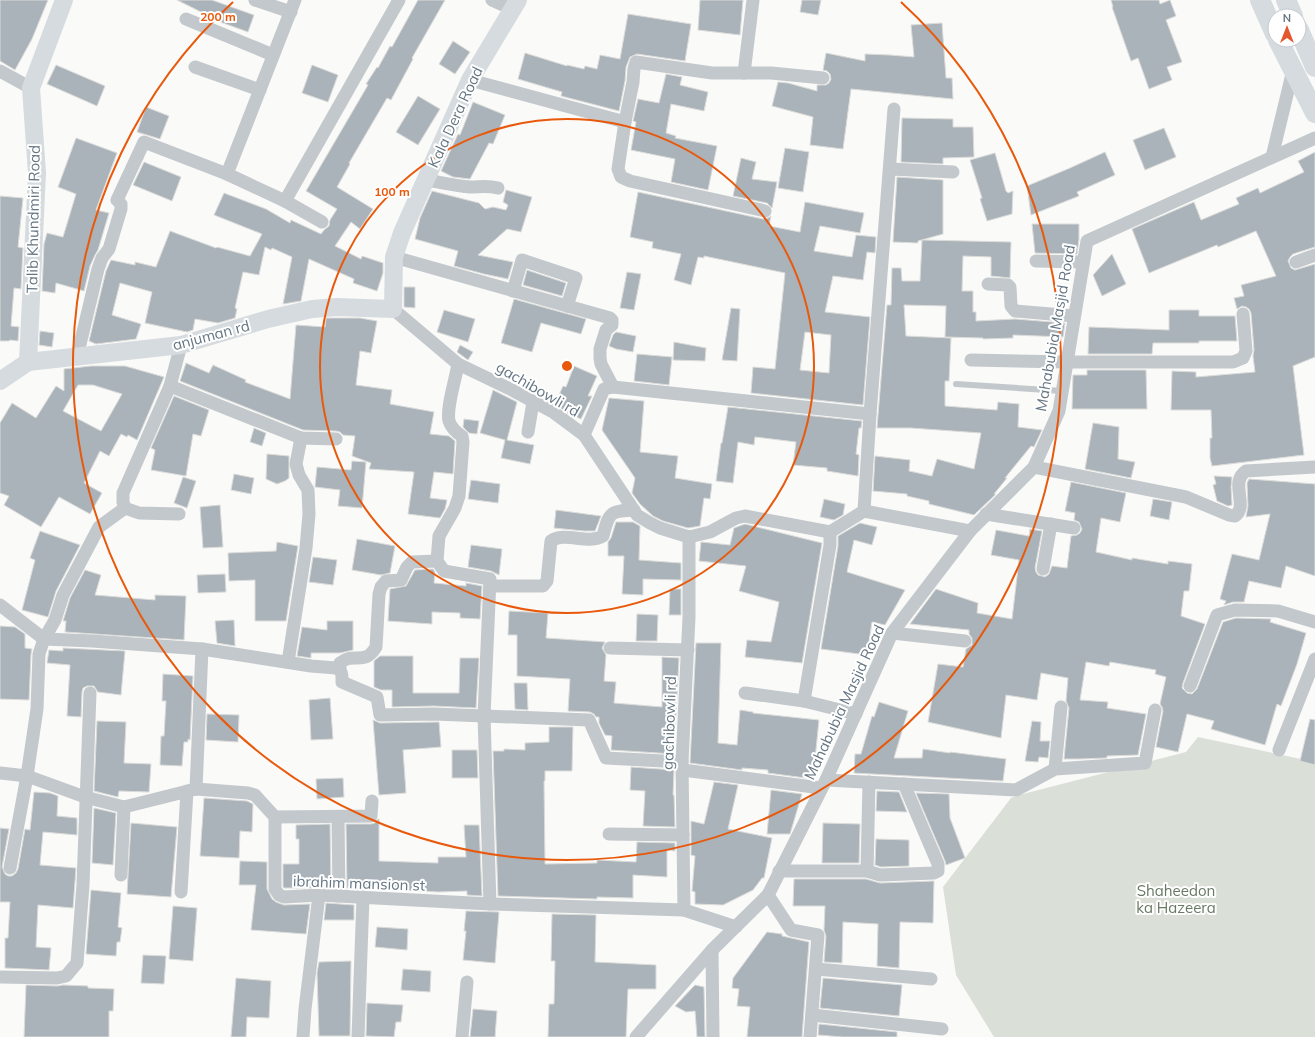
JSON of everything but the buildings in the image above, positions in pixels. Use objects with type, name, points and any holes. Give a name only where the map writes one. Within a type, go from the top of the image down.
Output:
[{"type":"main road","points":[[1260,0],[1267,16]]},
{"type":"main road","points":[[1282,48],[1315,113]]},
{"type":"main road","points":[[1307,48],[1315,67]]},
{"type":"street","name":"Talib Khundmiri Road","points":[[28,362],[37,173],[31,88],[64,0]]},
{"type":"street","points":[[227,174],[293,6],[255,0]]},
{"type":"street","points":[[285,201],[400,0]]},
{"type":"street","points":[[492,0],[515,4]]},
{"type":"street","points":[[744,73],[753,0]]},
{"type":"street","name":"Kala Dera Road","points":[[392,310],[394,257],[402,233],[470,80],[515,4]]},
{"type":"street","points":[[186,19],[273,55]]},
{"type":"street","points":[[765,211],[630,182],[621,177],[618,169],[636,62],[712,73],[771,73],[823,78]]},
{"type":"street","points":[[195,67],[260,90]]},
{"type":"street","points":[[1272,157],[1293,70]]},
{"type":"street","points":[[0,71],[31,88]]},
{"type":"street","points":[[470,80],[625,122]]},
{"type":"street","points":[[864,511],[870,414],[894,109]]},
{"type":"street","name":"Mahabubia Masjid Road","points":[[636,1037],[712,950],[768,895],[823,784],[892,633],[970,531],[1034,467],[1059,411],[1087,241],[1315,138]]},
{"type":"street","points":[[77,356],[98,269],[102,258],[109,249],[121,209],[121,204],[117,200],[144,142],[227,174],[285,201],[322,222]]},
{"type":"street","points":[[890,169],[953,172]]},
{"type":"street","points":[[426,180],[456,186],[471,187],[487,185],[498,188]]},
{"type":"street","points":[[1296,262],[1315,255]]},
{"type":"street","points":[[394,257],[610,318],[612,320],[612,325],[606,330],[600,349],[600,358],[601,364],[613,387]]},
{"type":"street","points":[[513,291],[522,260],[576,278],[568,306]]},
{"type":"street","points":[[1036,261],[1083,262]]},
{"type":"street","points":[[988,284],[1008,285],[1010,287],[1011,306],[1015,311],[1074,316]]},
{"type":"street","name":"anjuman rd","points":[[28,362],[181,345],[268,318],[312,309],[337,307],[392,310]]},
{"type":"street","name":"gachibowli rd","points":[[392,310],[458,364],[552,412],[584,435],[637,515],[660,528],[689,537],[688,650],[683,766],[684,910]]},
{"type":"street","points":[[971,360],[1067,362],[1233,362],[1243,358],[1246,351],[1243,314]]},
{"type":"street","points":[[125,508],[123,493],[170,386],[181,345]]},
{"type":"street","points":[[0,381],[28,362]]},
{"type":"street","points":[[458,364],[449,411],[450,423],[462,438],[459,496],[455,508],[439,536],[437,561],[444,571],[490,579],[484,716],[490,904]]},
{"type":"street","points":[[170,386],[301,438],[336,439]]},
{"type":"street","points":[[584,435],[604,389],[613,387],[870,414]]},
{"type":"street","points":[[528,432],[533,402]]},
{"type":"street","points":[[288,662],[306,548],[309,514],[308,490],[299,475],[296,464],[301,438]]},
{"type":"street","points":[[1034,467],[1186,497],[1229,515],[1235,516],[1240,509],[1239,481],[1241,475],[1246,471],[1315,467]]},
{"type":"street","points":[[125,508],[139,513],[179,514]]},
{"type":"street","points":[[10,868],[27,776],[37,709],[40,654],[44,639],[55,620],[63,594],[99,527],[125,508]]},
{"type":"street","points":[[490,586],[543,586],[547,581],[551,542],[555,539],[562,538],[593,540],[599,538],[604,536],[611,514],[617,511],[634,510]]},
{"type":"street","points":[[689,537],[710,532],[736,518],[744,516],[830,532],[864,511],[970,531]]},
{"type":"street","points":[[986,514],[1074,528]]},
{"type":"street","points":[[1043,569],[1051,524]]},
{"type":"street","points":[[804,701],[830,545],[830,532]]},
{"type":"street","points":[[437,561],[412,562],[407,567],[402,580],[386,581],[381,587],[379,594],[376,647],[372,654],[366,658],[345,659],[340,663],[342,682],[377,697],[380,715],[434,714],[589,720],[606,758],[683,766],[823,784],[869,782],[1016,790],[1055,768],[1145,762],[1155,710]]},
{"type":"street","points":[[0,605],[44,639],[92,640],[202,649],[340,670]]},
{"type":"street","points":[[1190,686],[1217,615],[1235,610],[1278,611],[1315,622]]},
{"type":"street","points":[[892,633],[965,640]]},
{"type":"street","points":[[610,648],[688,650]]},
{"type":"street","points":[[181,892],[192,790],[202,649]]},
{"type":"street","points":[[1279,750],[1315,659]]},
{"type":"street","points":[[0,977],[57,978],[66,976],[76,963],[83,885],[85,797],[90,693]]},
{"type":"street","points":[[745,693],[804,701],[856,714]]},
{"type":"street","points":[[1055,768],[1061,707]]},
{"type":"street","points":[[0,774],[27,776],[85,797],[124,807],[192,790],[248,793],[255,795],[275,817],[338,817],[371,816],[372,800]]},
{"type":"street","points":[[868,871],[869,782]]},
{"type":"street","points":[[780,871],[868,871],[880,875],[934,873],[938,871],[938,864],[904,784]]},
{"type":"street","points":[[121,875],[124,807]]},
{"type":"street","name":"ibrahim mansion st","points":[[275,817],[275,889],[276,893],[284,897],[319,895],[490,904],[684,910],[736,927]]},
{"type":"street","points":[[338,817],[339,896]]},
{"type":"street","points":[[609,834],[683,835]]},
{"type":"street","points":[[303,1037],[319,895]]},
{"type":"street","points":[[768,895],[791,930],[818,935],[810,1037]]},
{"type":"street","points":[[358,1037],[363,897]]},
{"type":"street","points":[[712,950],[713,1037]]},
{"type":"street","points":[[816,969],[931,979]]},
{"type":"street","points":[[462,1037],[467,982]]},
{"type":"street","points":[[812,1015],[942,1029]]},
{"type":"lane","points":[[956,384],[1062,391]]},
{"type":"green space","name":"Shaheedon ka Hazeera","points":[[1198,737],[1315,762],[1315,1037],[994,1037],[956,975],[943,887],[1011,798],[1186,752]]}]
